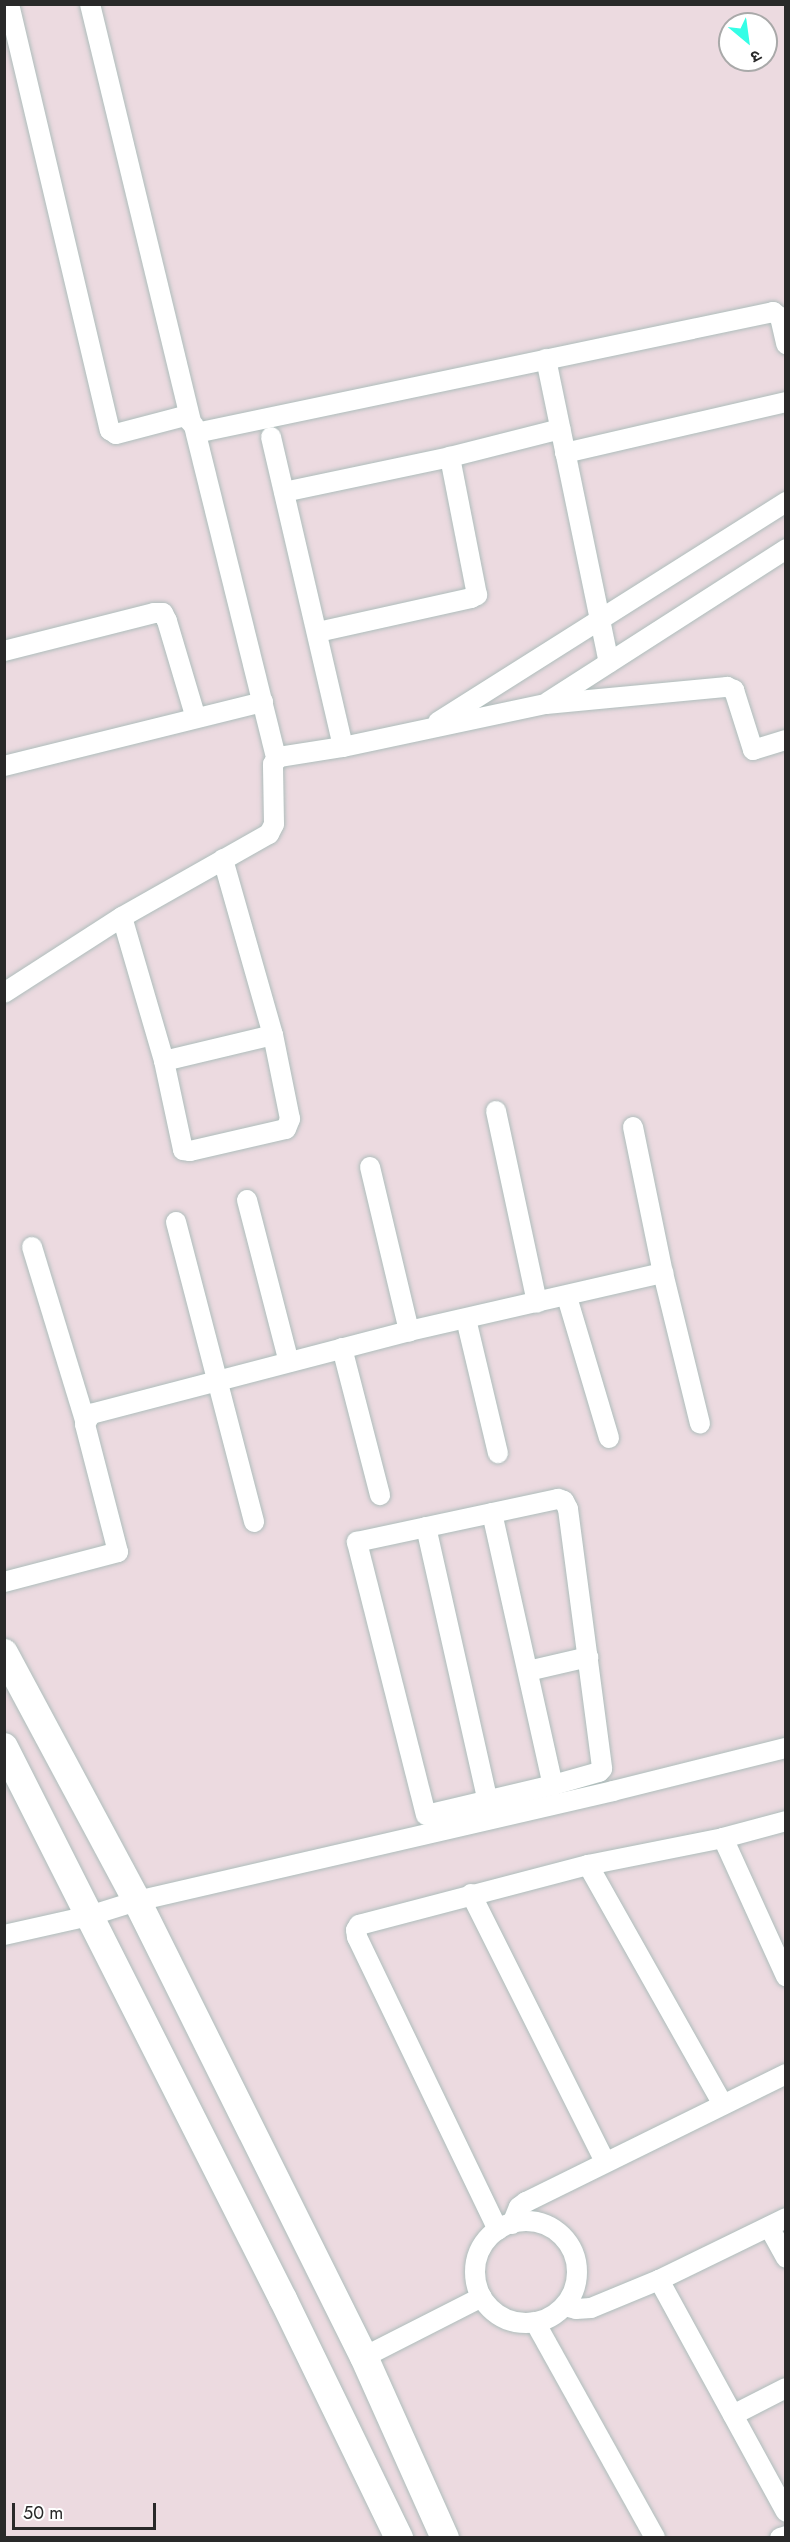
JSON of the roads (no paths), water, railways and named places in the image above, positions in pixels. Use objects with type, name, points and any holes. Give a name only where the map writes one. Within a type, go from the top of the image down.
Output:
[{"type":"main road","points":[[4,1653],[137,1901],[364,2357],[445,2538]]},
{"type":"main road","points":[[4,1747],[283,2298],[399,2538]]},
{"type":"street","points":[[9,4],[111,433],[116,434],[182,417],[193,427]]},
{"type":"street","points":[[4,993],[122,917],[272,831],[273,764],[276,758],[90,4]]},
{"type":"street","points":[[193,427],[546,359],[773,312],[780,317],[786,344]]},
{"type":"street","points":[[546,359],[609,663]]},
{"type":"street","points":[[565,453],[786,402]]},
{"type":"street","points":[[284,492],[450,457],[561,429]]},
{"type":"street","points":[[271,437],[343,747]]},
{"type":"street","points":[[318,632],[471,598],[477,594],[450,457]]},
{"type":"street","points":[[425,730],[786,502]]},
{"type":"street","points":[[546,704],[786,549]]},
{"type":"street","points":[[4,651],[154,613],[163,613],[196,718]]},
{"type":"street","points":[[276,758],[343,747],[546,704],[730,687],[734,690],[753,750],[786,740]]},
{"type":"street","points":[[4,766],[263,702]]},
{"type":"street","points":[[122,917],[164,1061],[185,1152],[289,1127],[290,1119],[273,1035],[224,859]]},
{"type":"street","points":[[164,1061],[273,1035]]},
{"type":"street","points":[[496,1111],[537,1303]]},
{"type":"street","points":[[633,1127],[663,1273],[700,1424]]},
{"type":"street","points":[[370,1167],[409,1331]]},
{"type":"street","points":[[247,1200],[289,1362]]},
{"type":"street","points":[[176,1222],[215,1380],[254,1522]]},
{"type":"street","points":[[4,1582],[118,1552],[85,1420],[32,1247]]},
{"type":"street","points":[[85,1420],[95,1412],[215,1380],[409,1331],[567,1297],[663,1273]]},
{"type":"street","points":[[567,1297],[609,1438]]},
{"type":"street","points":[[466,1319],[498,1453]]},
{"type":"street","points":[[342,1348],[380,1495]]},
{"type":"street","points":[[558,1499],[564,1501],[568,1509],[603,1764],[599,1772],[488,1802],[460,1817],[428,1815],[425,1813],[357,1542],[492,1513],[558,1499]]},
{"type":"street","points":[[492,1513],[553,1785]]},
{"type":"street","points":[[426,1527],[488,1802]]},
{"type":"street","points":[[528,1671],[588,1657]]},
{"type":"street","points":[[4,1935],[89,1916],[137,1901],[460,1817],[786,1749]]},
{"type":"street","points":[[505,2227],[356,1930],[359,1925],[588,1865],[723,1838],[786,1821]]},
{"type":"street","points":[[723,1838],[786,1976]]},
{"type":"street","points":[[588,1865],[723,2105]]},
{"type":"street","points":[[471,1894],[605,2162]]},
{"type":"street","points":[[505,2227],[538,2222],[554,2229],[567,2241],[575,2256],[578,2274],[574,2291],[565,2306],[551,2316],[535,2322],[518,2322],[502,2317],[488,2306],[482,2297],[476,2279],[476,2265],[485,2241],[505,2227],[519,2207],[526,2202],[786,2074]]},
{"type":"street","points":[[565,2306],[576,2309],[591,2308],[659,2280],[777,2223],[786,2258]]},
{"type":"street","points":[[659,2280],[786,2512]]},
{"type":"street","points":[[364,2357],[482,2297]]},
{"type":"street","points":[[535,2322],[655,2538]]},
{"type":"street","points":[[733,2415],[786,2388]]},
{"type":"street","points":[[780,2538],[786,2536]]}]
